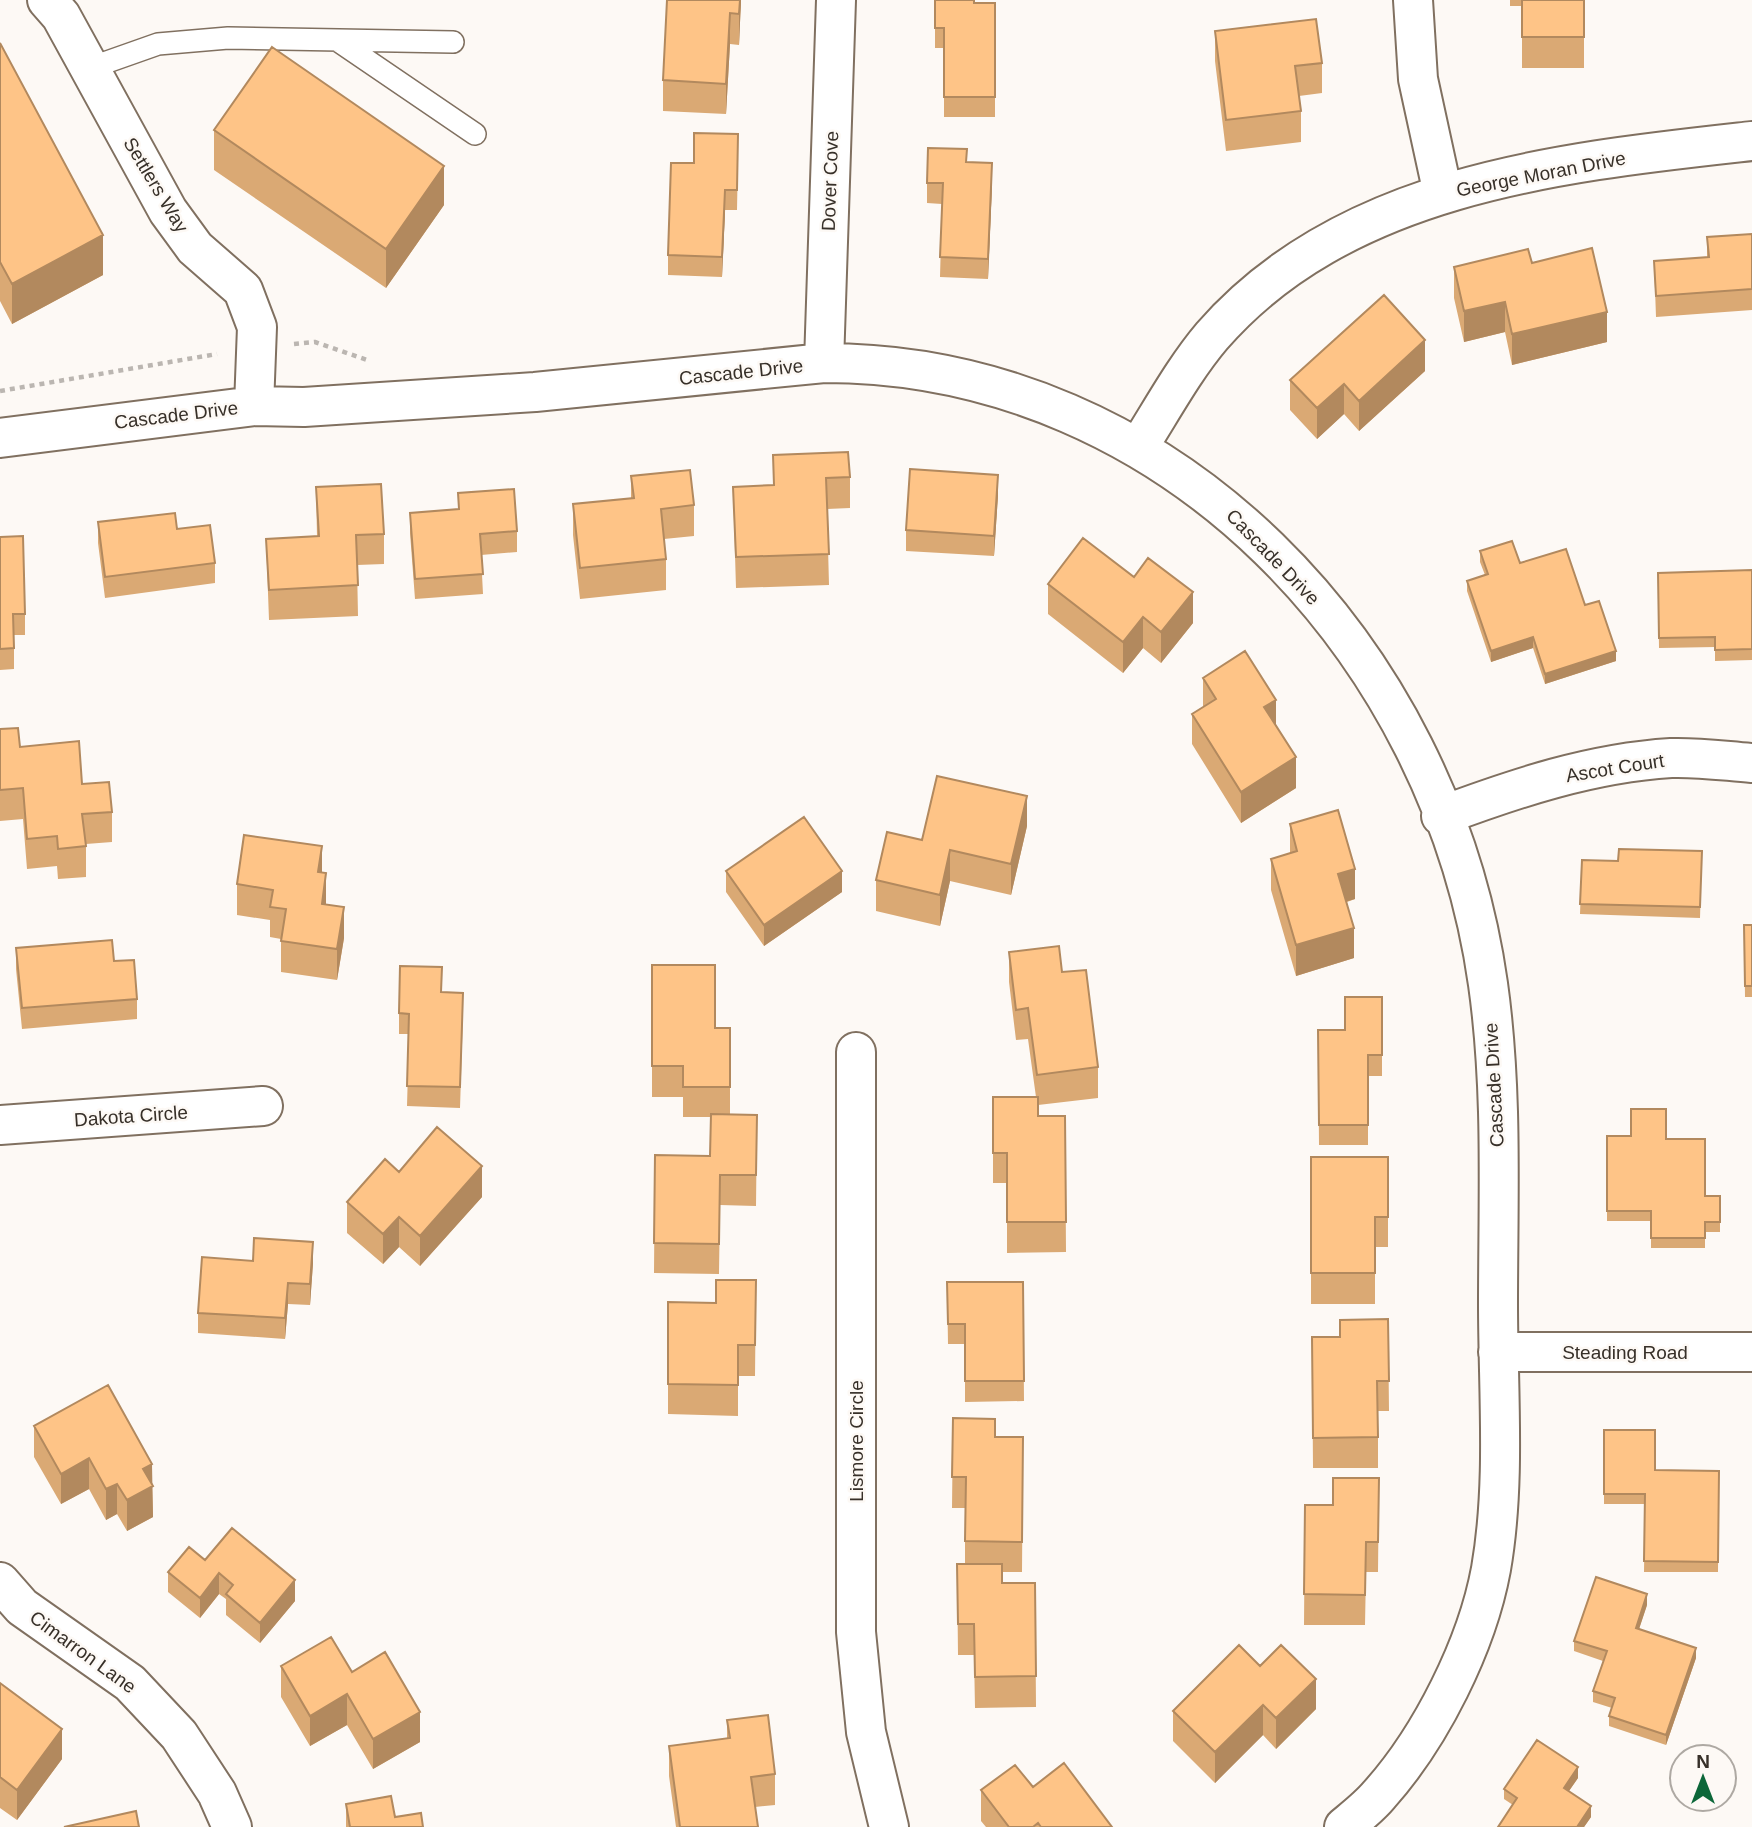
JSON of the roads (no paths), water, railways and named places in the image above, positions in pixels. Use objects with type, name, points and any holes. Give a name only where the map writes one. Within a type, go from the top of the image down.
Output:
[{"type":"street","name":"Settlers Way","points":[[47,0],[61,16],[169,211],[195,248],[243,289],[257,327],[254,406]]},
{"type":"street","name":"Dover Cove","points":[[824,363],[836,0]]},
{"type":"street","points":[[1413,0],[1418,79],[1443,194]]},
{"type":"street","name":"George Moran Drive","points":[[1139,446],[1212,337],[1271,280],[1338,236],[1411,204],[1488,181],[1655,152],[1752,141]]},
{"type":"street","name":"Cascade Drive","points":[[0,438],[254,406],[304,407],[535,392],[824,363],[947,373],[1034,398],[1139,446],[1198,486],[1254,533],[1306,587],[1372,675],[1425,771],[1463,873],[1488,981],[1498,1091],[1498,1487],[1491,1570],[1466,1651],[1428,1727],[1379,1796],[1345,1827]]},
{"type":"street","name":"Ascot Court","points":[[1441,816],[1589,768],[1672,758],[1752,763]]},
{"type":"street","name":"Lismore Circle","points":[[856,1052],[856,1632],[866,1732],[889,1827]]},
{"type":"street","name":"Dakota Circle","points":[[0,1125],[263,1106]]},
{"type":"street","name":"Steading Road","points":[[1498,1352],[1752,1352]]},
{"type":"street","name":"Cimarron Lane","points":[[0,1582],[22,1607],[130,1683],[179,1735],[217,1793],[232,1827]]},
{"type":"lane","points":[[90,68],[158,44],[228,38],[453,42]]},
{"type":"lane","points":[[337,40],[475,134]]}]
